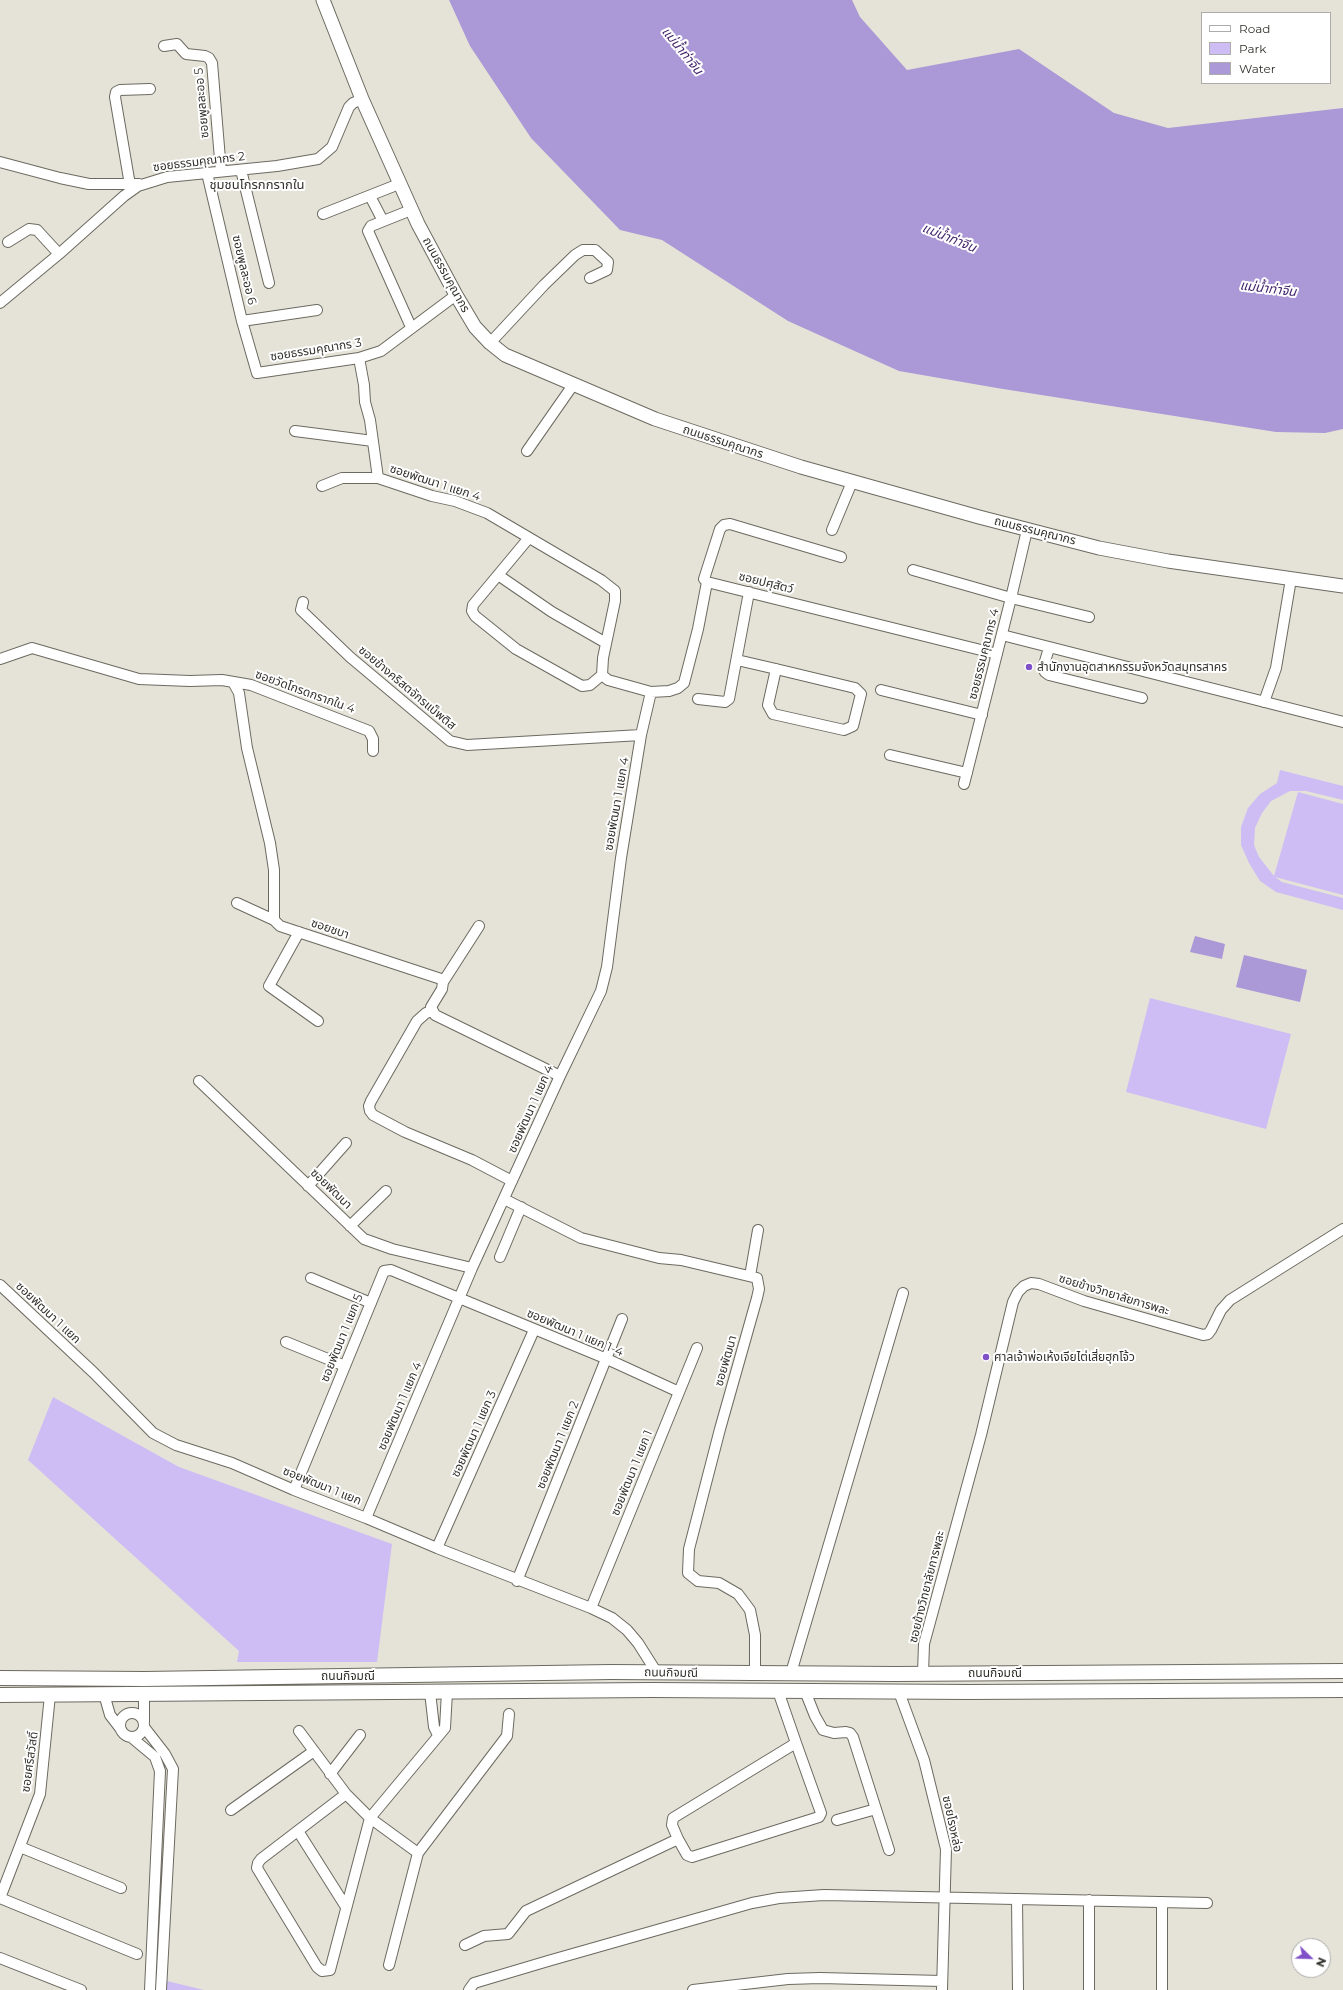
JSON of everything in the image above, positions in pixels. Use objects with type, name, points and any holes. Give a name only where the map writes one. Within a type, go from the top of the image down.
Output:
[{"type":"main road","name":"ถนนกิจมณี","points":[[0,1678],[144,1679],[612,1672],[755,1674],[923,1666],[1343,1671]]},
{"type":"main road","name":"ถนนกิจมณี","points":[[0,1695],[430,1692],[1343,1690]]},
{"type":"street","name":"ถนนธรรมคุณากร","points":[[323,0],[362,99],[411,210],[456,295],[475,327],[490,343],[505,355],[655,419],[796,466],[852,482],[1099,548],[1168,561],[1343,586]]},
{"type":"street","name":"ซอยพูลละออ 5","points":[[164,46],[177,44],[186,54],[210,58],[212,63],[221,172]]},
{"type":"street","points":[[130,185],[115,97],[116,92],[120,90],[150,89]]},
{"type":"street","name":"ซอยธรรมคุณากร 2","points":[[0,302],[59,254],[124,196],[138,186],[167,177],[241,170],[311,161],[323,156],[332,147],[349,107],[353,103],[362,99]]},
{"type":"street","points":[[0,162],[84,183],[130,185],[149,182]]},
{"type":"street","points":[[241,170],[269,283]]},
{"type":"street","name":"ซอยพูลละออ 6","points":[[207,173],[242,321],[257,373]]},
{"type":"street","points":[[323,214],[400,184]]},
{"type":"street","points":[[370,196],[383,221]]},
{"type":"street","points":[[411,210],[371,226],[368,231],[411,327]]},
{"type":"street","points":[[8,242],[30,230],[37,230],[59,254]]},
{"type":"street","points":[[490,343],[544,285],[575,255],[583,250],[595,250],[608,262],[607,270],[590,278]]},
{"type":"street","name":"ซอยธรรมคุณากร 3","points":[[257,373],[359,358],[381,351],[411,327],[456,295]]},
{"type":"street","points":[[242,321],[317,310]]},
{"type":"street","name":"ซอยพัฒนา 1 แยก 4","points":[[359,358],[378,478],[432,496],[455,501],[486,513],[528,539],[601,580],[615,591],[615,601],[606,643],[602,675]]},
{"type":"street","points":[[527,451],[573,385]]},
{"type":"street","points":[[295,431],[373,441]]},
{"type":"street","points":[[322,486],[342,478],[378,478]]},
{"type":"street","points":[[832,530],[852,482]]},
{"type":"street","points":[[528,539],[473,605],[472,611],[475,616],[516,649],[582,686],[590,685],[602,675],[608,680],[651,692],[669,691],[678,688],[684,683],[698,629],[707,582],[704,579],[704,574],[720,529],[724,525],[730,524],[841,557]]},
{"type":"street","name":"ซอยธรรมคุณากร 4","points":[[964,784],[1027,530]]},
{"type":"street","points":[[912,570],[1011,598],[1089,617]]},
{"type":"street","points":[[498,575],[552,612],[606,643]]},
{"type":"street","points":[[1264,702],[1276,668],[1290,579]]},
{"type":"street","name":"ซอยปศุสัตว์","points":[[707,582],[997,654]]},
{"type":"street","points":[[698,699],[725,702],[729,698],[749,592]]},
{"type":"street","name":"ซอยข้างคริสตจักรแบ็พติส","points":[[303,602],[301,610],[350,657],[450,741],[467,745],[642,735]]},
{"type":"street","points":[[1002,635],[1343,722]]},
{"type":"street","name":"ซอยวัดโกรดกรากใน 4","points":[[0,659],[32,648],[138,679],[234,682],[251,685],[369,731],[374,739],[373,751]]},
{"type":"street","points":[[1049,648],[1044,668],[1045,672],[1049,675],[1142,698]]},
{"type":"street","points":[[737,660],[776,669],[855,688],[859,690],[861,694],[853,726],[844,730],[773,714],[768,705],[776,669]]},
{"type":"street","points":[[234,682],[239,693],[247,748],[270,843],[274,870],[274,920]]},
{"type":"street","points":[[881,690],[982,715]]},
{"type":"street","name":"ซอยพัฒนา 1 แยก 4","points":[[366,1518],[472,1268],[560,1076],[596,1003],[604,979],[620,858],[651,692]]},
{"type":"street","points":[[890,755],[967,773]]},
{"type":"street","name":"ซอยชบา","points":[[237,903],[274,920],[280,926],[436,977],[443,982]]},
{"type":"street","points":[[479,926],[443,982],[442,989],[431,1007],[432,1011],[435,1015],[560,1076]]},
{"type":"street","points":[[299,932],[269,986],[318,1021]]},
{"type":"street","points":[[432,1011],[426,1013],[417,1021],[371,1101],[369,1106],[370,1111],[373,1115],[405,1132],[472,1160],[512,1181]]},
{"type":"street","name":"ซอยพัฒนา","points":[[199,1081],[364,1239],[378,1245],[472,1268]]},
{"type":"street","points":[[308,1186],[346,1143]]},
{"type":"street","points":[[350,1226],[386,1191]]},
{"type":"street","points":[[504,1199],[582,1238],[659,1258],[681,1260],[750,1276],[758,1230]]},
{"type":"street","points":[[500,1257],[521,1208]]},
{"type":"street","name":"ซอยข้างวิทยาลัยการพละ","points":[[923,1666],[924,1644],[981,1435],[1013,1302],[1018,1292],[1024,1286],[1031,1283],[1039,1284],[1084,1301],[1203,1335],[1208,1334],[1220,1310],[1230,1300],[1343,1229]]},
{"type":"street","name":"ซอยพัฒนา 1 แยก 5","points":[[294,1490],[384,1271],[391,1270],[459,1298]]},
{"type":"street","name":"ซอยพัฒนา","points":[[750,1276],[757,1278],[759,1289],[720,1429],[689,1549],[688,1574],[698,1581],[719,1583],[738,1594],[750,1610],[755,1635],[755,1674]]},
{"type":"street","points":[[311,1278],[371,1303]]},
{"type":"street","name":"ซอยพัฒนา 1 แยก","points":[[0,1284],[94,1373],[153,1433],[176,1445],[232,1463],[294,1490],[612,1618],[627,1630],[638,1643],[657,1673]]},
{"type":"street","points":[[791,1673],[903,1293]]},
{"type":"street","name":"ซอยพัฒนา 1 แยก 1-4","points":[[459,1298],[607,1359],[679,1392]]},
{"type":"street","name":"ซอยพัฒนา 1 แยก 2","points":[[517,1580],[622,1319]]},
{"type":"street","name":"ซอยพัฒนา 1 แยก 3","points":[[437,1548],[534,1330]]},
{"type":"street","points":[[286,1342],[345,1366]]},
{"type":"street","name":"ซอยพัฒนา 1 แยก 1","points":[[590,1608],[697,1348]]},
{"type":"street","points":[[778,1691],[796,1743],[820,1813],[819,1817],[692,1857],[687,1855],[672,1826],[673,1818],[796,1743]]},
{"type":"street","points":[[804,1691],[823,1730],[834,1733],[846,1732],[850,1733],[853,1737],[889,1850]]},
{"type":"street","points":[[430,1692],[434,1727],[438,1735]]},
{"type":"street","points":[[346,1794],[261,1859],[257,1868],[317,1967],[322,1971],[330,1970],[370,1818],[445,1728],[447,1692]]},
{"type":"street","name":"ซอยโรงหล่อ","points":[[899,1692],[924,1760],[946,1849],[946,1899],[942,1986]]},
{"type":"street","points":[[104,1694],[110,1715],[124,1734],[131,1737],[155,1757],[159,1765],[157,1847],[150,1990]]},
{"type":"street","points":[[131,1737],[138,1735],[144,1725],[144,1694]]},
{"type":"street","name":"ซอยศรีสวัสดิ์","points":[[0,1898],[40,1794],[50,1695]]},
{"type":"street","points":[[120,1728],[120,1723],[123,1716],[131,1712],[139,1714],[144,1725],[165,1754],[172,1770],[160,1990]]},
{"type":"street","points":[[389,1965],[418,1853],[507,1736],[508,1714]]},
{"type":"street","points":[[299,1731],[346,1794],[370,1818],[418,1853]]},
{"type":"street","points":[[330,1774],[360,1735]]},
{"type":"street","points":[[231,1810],[314,1751]]},
{"type":"street","points":[[837,1820],[876,1809]]},
{"type":"street","points":[[298,1831],[346,1908]]},
{"type":"street","points":[[465,1945],[484,1936],[508,1934],[526,1911],[678,1839]]},
{"type":"street","points":[[20,1846],[120,1888]]},
{"type":"street","points":[[157,1847],[168,1847]]},
{"type":"street","points":[[469,1990],[474,1983],[759,1902],[779,1898],[824,1896],[1206,1903]]},
{"type":"street","points":[[0,1898],[137,1954]]},
{"type":"street","points":[[1017,1899],[1018,1990]]},
{"type":"street","points":[[1089,1900],[1089,1990]]},
{"type":"street","points":[[1162,1902],[1162,1990]]},
{"type":"street","points":[[153,1935],[164,1936]]},
{"type":"street","points":[[0,1958],[81,1990]]},
{"type":"street","points":[[693,1990],[796,1978],[942,1986]]},
{"type":"green space","points":[[1280,770],[1343,786],[1343,800],[1306,791],[1290,791],[1271,801],[1262,813],[1255,828],[1254,845],[1259,857],[1274,876],[1298,792],[1343,804],[1343,895],[1275,877],[1282,882],[1343,898],[1343,910],[1276,892],[1260,881],[1249,863],[1241,845],[1241,827],[1248,808],[1260,794],[1277,783]]},
{"type":"green space","points":[[1150,998],[1291,1034],[1266,1129],[1126,1092]]},
{"type":"green space","points":[[53,1397],[179,1467],[392,1544],[377,1662],[237,1662],[239,1651],[28,1460]]},
{"type":"green space","points":[[167,1981],[204,1990],[167,1990]]},
{"type":"water","name":"แม่น้ำท่าจีน","points":[[449,0],[852,0],[860,17],[907,70],[1019,49],[1114,113],[1168,128],[1343,108],[1343,429],[1325,433],[1276,432],[899,371],[788,321],[662,240],[620,230],[531,138],[470,46]]},
{"type":"water","points":[[1195,936],[1225,944],[1222,959],[1190,952]]},
{"type":"water","points":[[1244,955],[1307,970],[1300,1002],[1236,987]]},
{"type":"place","name":"สำนักงานอุตสาหกรรมจังหวัดสมุทรสาคร","points":[[1029,667]]},
{"type":"place","name":"ศาลเจ้าพ่อเห้งเจียไต่เสี่ยฮุกโจ้ว","points":[[986,1357]]},
{"type":"district","name":"ชุมชนโกรกกรากใน","points":[[257,185]]}]
